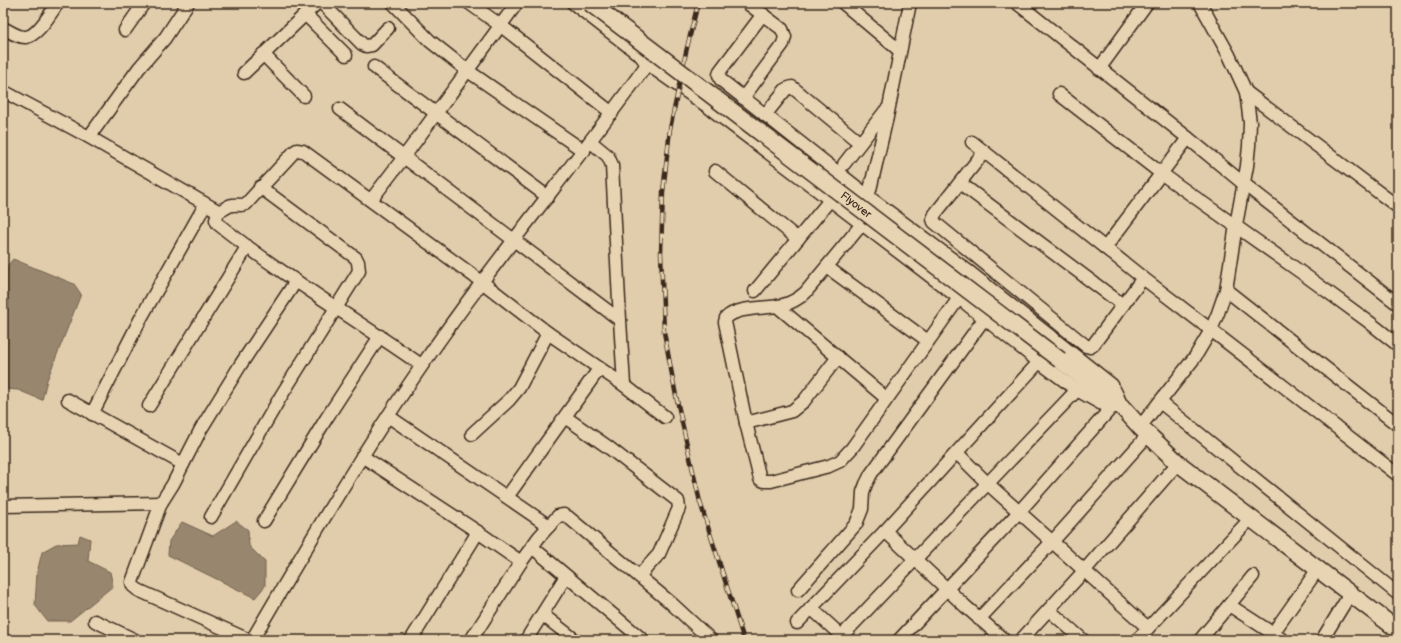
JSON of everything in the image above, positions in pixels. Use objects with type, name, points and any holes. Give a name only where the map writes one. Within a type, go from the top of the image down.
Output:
[{"type":"main road","name":"Flyover","points":[[581,4],[1060,360],[1117,407],[1178,463],[1398,630]]},
{"type":"street","points":[[3,28],[26,38],[33,35],[38,31],[58,3]]},
{"type":"street","points":[[125,30],[144,3]]},
{"type":"street","points":[[89,137],[139,68],[165,38],[188,3]]},
{"type":"street","points":[[244,72],[317,3]]},
{"type":"street","points":[[322,3],[362,44],[366,46],[372,45],[388,28]]},
{"type":"street","points":[[393,3],[430,41],[468,71],[587,146],[608,156],[612,165],[624,385]]},
{"type":"street","points":[[469,3],[500,25],[612,112]]},
{"type":"street","points":[[370,200],[404,157],[517,3]]},
{"type":"street","points":[[843,3],[900,51]]},
{"type":"street","points":[[910,3],[889,107],[862,224],[805,294],[783,305],[734,312],[726,318],[725,322],[746,423],[760,479],[764,481],[771,481],[829,466],[840,461],[852,448],[886,398],[959,298]]},
{"type":"street","points":[[1017,3],[1244,184],[1398,303]]},
{"type":"street","points":[[1099,69],[1147,3]]},
{"type":"street","points":[[979,619],[1052,542],[1144,431],[1160,402],[1195,357],[1211,330],[1226,290],[1250,146],[1250,123],[1246,92],[1230,55],[1200,3]]},
{"type":"street","points":[[581,4],[641,56],[646,63],[707,106],[959,298],[984,320],[1039,362],[1077,390],[1100,403],[1117,407]]},
{"type":"street","points":[[743,98],[784,41],[784,33],[782,29],[751,4]]},
{"type":"street","points":[[305,14],[346,55]]},
{"type":"street","points":[[762,14],[720,71],[719,75],[721,80],[869,196],[968,271],[1112,385],[1117,395],[1117,407],[899,640]]},
{"type":"street","points":[[263,54],[304,96]]},
{"type":"street","points":[[296,281],[241,364],[201,429],[173,484],[161,503],[132,582],[138,590],[250,640],[362,456],[421,365],[482,282],[587,146],[645,67],[646,63]]},
{"type":"street","points":[[374,68],[548,197]]},
{"type":"street","points":[[765,115],[786,89],[792,88],[860,143]]},
{"type":"street","points":[[3,92],[89,137],[205,205],[218,211],[221,211],[231,205],[240,206],[246,204],[260,187],[294,152],[299,150],[302,151],[482,282],[548,333],[624,385],[665,417]]},
{"type":"street","points":[[1246,92],[1398,207]]},
{"type":"street","points":[[1059,94],[1162,174],[1236,225],[1369,322],[1398,345]]},
{"type":"street","points":[[844,164],[889,107]]},
{"type":"street","points":[[340,108],[620,320]]},
{"type":"street","points":[[1105,248],[1188,138]]},
{"type":"street","points":[[972,142],[1143,278],[1398,475]]},
{"type":"street","points":[[984,152],[935,214],[933,219],[934,222],[1086,346],[1090,347],[1093,345],[1143,278]]},
{"type":"street","points":[[715,171],[798,239]]},
{"type":"street","points":[[960,183],[1123,305]]},
{"type":"street","points":[[211,517],[281,396],[359,271],[356,258],[260,187]]},
{"type":"street","points":[[755,291],[830,200]]},
{"type":"street","points":[[92,414],[141,318],[205,205]]},
{"type":"street","points":[[218,211],[216,220],[218,224],[247,247],[421,365]]},
{"type":"street","points":[[149,406],[247,247]]},
{"type":"street","points":[[827,267],[928,340]]},
{"type":"street","points":[[1226,290],[1398,426]]},
{"type":"street","points":[[777,306],[886,398]]},
{"type":"street","points":[[798,590],[856,524],[862,509],[863,492],[871,474],[984,320]]},
{"type":"street","points":[[472,434],[509,400],[519,388],[548,333]]},
{"type":"street","points":[[264,521],[326,419],[380,336]]},
{"type":"street","points":[[746,423],[786,413],[798,407],[838,357]]},
{"type":"street","points":[[797,623],[885,531],[1039,362]]},
{"type":"street","points":[[507,497],[599,369]]},
{"type":"street","points":[[811,608],[842,639],[987,483],[1077,390]]},
{"type":"street","points":[[68,400],[183,464]]},
{"type":"street","points":[[1160,402],[1398,594]]},
{"type":"street","points":[[388,416],[549,526]]},
{"type":"street","points":[[565,417],[608,447],[678,501],[680,508],[662,549],[655,560],[639,576]]},
{"type":"street","points":[[957,453],[987,483],[1084,572],[1148,628]]},
{"type":"street","points":[[362,456],[521,562]]},
{"type":"street","points":[[1021,640],[1084,572],[1178,463]]},
{"type":"street","points":[[3,506],[161,503]]},
{"type":"street","points":[[471,640],[532,547],[558,516],[564,515],[639,576],[710,640]]},
{"type":"street","points":[[1137,640],[1251,518]]},
{"type":"street","points":[[885,531],[946,589],[1004,640]]},
{"type":"street","points":[[411,640],[478,532]]},
{"type":"street","points":[[532,547],[643,640]]},
{"type":"street","points":[[1229,605],[1278,637],[1318,569]]},
{"type":"street","points":[[526,640],[566,576]]},
{"type":"street","points":[[1200,640],[1253,576]]},
{"type":"street","points":[[1322,640],[1350,594]]},
{"type":"street","points":[[1049,610],[1083,640]]},
{"type":"street","points":[[543,615],[575,640]]},
{"type":"street","points":[[95,621],[135,640]]},
{"type":"shaded area","points":[[13,259],[74,284],[81,294],[47,380],[42,400],[18,390],[3,389],[3,271]]},
{"type":"shaded area","points":[[236,521],[248,530],[249,546],[265,562],[265,586],[255,598],[168,555],[169,541],[182,522],[213,536]]},
{"type":"shaded area","points":[[80,535],[90,539],[88,561],[110,572],[113,586],[70,621],[47,621],[35,605],[37,573],[42,552],[56,544],[78,543]]},
{"type":"railway","points":[[698,3],[670,129],[663,192],[661,253],[664,332],[676,396],[700,502],[744,640]]}]
